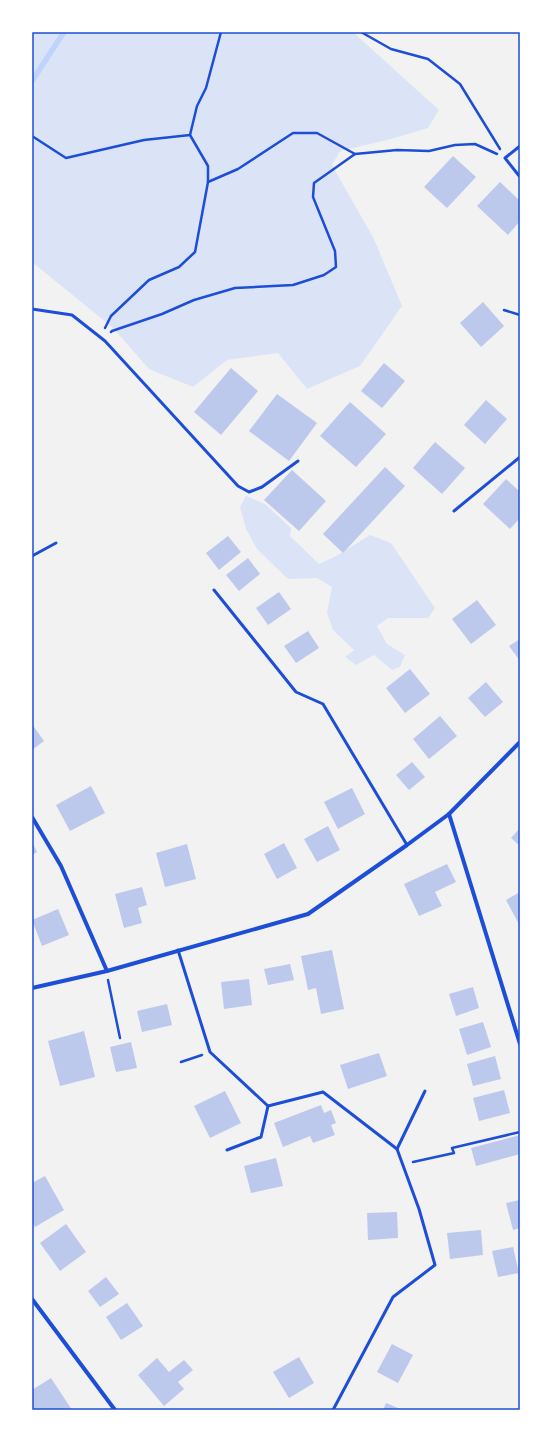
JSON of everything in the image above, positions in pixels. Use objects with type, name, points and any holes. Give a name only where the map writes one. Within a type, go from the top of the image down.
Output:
[{"type":"street","points":[[32,988],[107,971],[308,914],[449,814],[520,742]]},
{"type":"street","points":[[449,814],[520,1044]]},
{"type":"street","points":[[32,817],[61,866],[107,971]]},
{"type":"street","points":[[32,1299],[115,1410]]},
{"type":"lane","points":[[520,146],[505,158],[520,176]]},
{"type":"lane","points":[[32,309],[72,315],[105,341],[238,486],[249,492],[262,487],[298,461]]},
{"type":"lane","points":[[454,511],[520,457]]},
{"type":"lane","points":[[32,556],[56,543]]},
{"type":"lane","points":[[214,590],[296,692],[323,704],[407,845]]},
{"type":"lane","points":[[178,950],[210,1052],[268,1106]]},
{"type":"lane","points":[[397,1149],[424,1091]]},
{"type":"lane","points":[[268,1106],[323,1092],[397,1149],[419,1209],[435,1265],[393,1297],[333,1410]]},
{"type":"lane","points":[[228,1150],[261,1137],[268,1106]]},
{"type":"path","points":[[105,341],[104,330],[111,316],[149,280],[179,267],[195,252],[208,182],[208,166],[190,135],[197,106],[206,88],[221,32]]},
{"type":"path","points":[[361,32],[391,49],[428,59],[460,84],[505,158]]},
{"type":"path","points":[[208,182],[238,169],[293,133],[317,133],[355,154]]},
{"type":"path","points":[[32,136],[66,158],[144,140],[190,135]]},
{"type":"path","points":[[105,341],[112,331],[162,314],[201,298],[235,288],[293,285],[324,275],[336,267],[335,251],[313,197],[314,184],[355,154],[397,150],[429,151],[455,144],[475,144],[505,158]]},
{"type":"path","points":[[504,310],[520,315]]},
{"type":"path","points":[[107,971],[120,1038]]},
{"type":"path","points":[[182,1062],[210,1052]]},
{"type":"path","points":[[403,1165],[454,1153],[452,1148],[520,1132]]},
{"type":"shaded area","points":[[32,32],[353,32],[439,110],[428,128],[391,139],[340,151],[332,165],[374,239],[402,306],[360,366],[307,389],[278,353],[227,360],[193,387],[149,369],[113,328],[32,262]]},
{"type":"shaded area","points":[[246,496],[265,504],[291,528],[290,536],[319,564],[338,555],[370,535],[391,543],[435,608],[428,618],[388,618],[377,626],[387,644],[405,655],[400,667],[392,670],[374,655],[356,665],[345,657],[354,650],[333,630],[327,613],[332,587],[317,578],[288,579],[257,549],[246,529],[240,507]]},
{"type":"building","points":[[453,156],[476,177],[447,208],[424,187]]},
{"type":"building","points":[[500,182],[520,201],[520,221],[508,235],[477,206]]},
{"type":"building","points":[[483,302],[504,326],[481,347],[460,323]]},
{"type":"building","points":[[384,363],[405,381],[382,408],[361,391]]},
{"type":"building","points":[[231,368],[258,391],[221,435],[194,412]]},
{"type":"building","points":[[277,394],[317,423],[289,461],[249,431]]},
{"type":"building","points":[[486,400],[507,419],[485,444],[464,425]]},
{"type":"building","points":[[350,402],[386,434],[356,467],[320,436]]},
{"type":"building","points":[[435,442],[465,468],[442,494],[413,468]]},
{"type":"building","points":[[385,467],[405,486],[343,553],[323,534]]},
{"type":"building","points":[[292,470],[326,501],[299,531],[264,500]]},
{"type":"building","points":[[506,479],[520,492],[520,518],[510,529],[483,504]]},
{"type":"building","points":[[228,536],[241,552],[219,570],[206,553]]},
{"type":"building","points":[[248,558],[260,574],[239,591],[226,575]]},
{"type":"building","points":[[279,592],[291,609],[268,625],[256,608]]},
{"type":"building","points":[[477,600],[496,625],[471,644],[452,619]]},
{"type":"building","points":[[308,631],[319,648],[296,663],[284,646]]},
{"type":"building","points":[[520,639],[520,661],[509,646]]},
{"type":"building","points":[[410,669],[430,694],[405,713],[386,688]]},
{"type":"building","points":[[486,682],[503,702],[485,717],[468,698]]},
{"type":"building","points":[[440,716],[457,736],[429,759],[413,739]]},
{"type":"building","points":[[32,724],[44,741],[32,750]]},
{"type":"building","points":[[412,762],[425,777],[409,790],[396,775]]},
{"type":"building","points":[[91,786],[105,813],[70,831],[56,805]]},
{"type":"building","points":[[352,788],[365,814],[338,829],[324,802]]},
{"type":"building","points":[[328,826],[340,850],[317,862],[304,839]]},
{"type":"building","points":[[520,828],[520,846],[511,838]]},
{"type":"building","points":[[32,842],[37,852],[32,855]]},
{"type":"building","points":[[284,843],[297,868],[277,879],[264,854]]},
{"type":"building","points":[[187,844],[196,879],[165,887],[156,853]]},
{"type":"building","points":[[447,864],[456,882],[435,892],[442,906],[419,916],[404,884]]},
{"type":"building","points":[[142,887],[147,905],[138,908],[142,923],[124,928],[115,894]]},
{"type":"building","points":[[520,892],[520,926],[506,900]]},
{"type":"building","points":[[58,909],[69,935],[42,946],[32,920]]},
{"type":"building","points":[[332,950],[344,1009],[321,1014],[316,988],[308,990],[301,956]]},
{"type":"building","points":[[290,964],[294,980],[268,985],[264,969]]},
{"type":"building","points":[[249,979],[252,1005],[224,1009],[221,982]]},
{"type":"building","points":[[473,987],[479,1008],[456,1016],[449,994]]},
{"type":"building","points":[[167,1004],[172,1025],[142,1032],[137,1011]]},
{"type":"building","points":[[483,1022],[491,1047],[467,1055],[459,1029]]},
{"type":"building","points":[[84,1031],[95,1077],[60,1086],[48,1041]]},
{"type":"building","points":[[131,1042],[137,1068],[116,1072],[110,1047]]},
{"type":"building","points":[[379,1053],[387,1076],[348,1089],[340,1065]]},
{"type":"building","points":[[495,1056],[501,1079],[473,1086],[467,1064]]},
{"type":"building","points":[[504,1090],[510,1113],[479,1121],[473,1098]]},
{"type":"building","points":[[225,1091],[241,1123],[210,1138],[194,1106]]},
{"type":"building","points":[[321,1105],[324,1113],[331,1110],[336,1123],[331,1125],[335,1135],[313,1143],[310,1136],[283,1147],[274,1123]]},
{"type":"building","points":[[520,1135],[520,1154],[476,1166],[471,1148]]},
{"type":"building","points":[[276,1158],[283,1186],[251,1193],[244,1166]]},
{"type":"building","points":[[45,1176],[64,1210],[35,1227],[32,1221],[32,1183]]},
{"type":"building","points":[[520,1200],[520,1228],[513,1230],[506,1203]]},
{"type":"building","points":[[397,1212],[398,1238],[368,1240],[367,1213]]},
{"type":"building","points":[[66,1224],[86,1252],[60,1271],[40,1243]]},
{"type":"building","points":[[481,1230],[483,1255],[450,1259],[447,1233]]},
{"type":"building","points":[[513,1247],[519,1273],[498,1277],[492,1251]]},
{"type":"building","points":[[106,1277],[119,1294],[100,1307],[88,1291]]},
{"type":"building","points":[[127,1303],[143,1326],[121,1340],[106,1317]]},
{"type":"building","points":[[392,1344],[413,1355],[398,1383],[377,1372]]},
{"type":"building","points":[[299,1357],[314,1383],[289,1398],[273,1372]]},
{"type":"building","points":[[157,1358],[169,1372],[184,1360],[193,1370],[178,1382],[184,1389],[164,1406],[138,1375]]},
{"type":"building","points":[[51,1378],[72,1410],[32,1410],[32,1390]]},
{"type":"building","points":[[386,1403],[403,1410],[383,1410]]},
{"type":"waterway","points":[[32,81],[64,32]]}]
